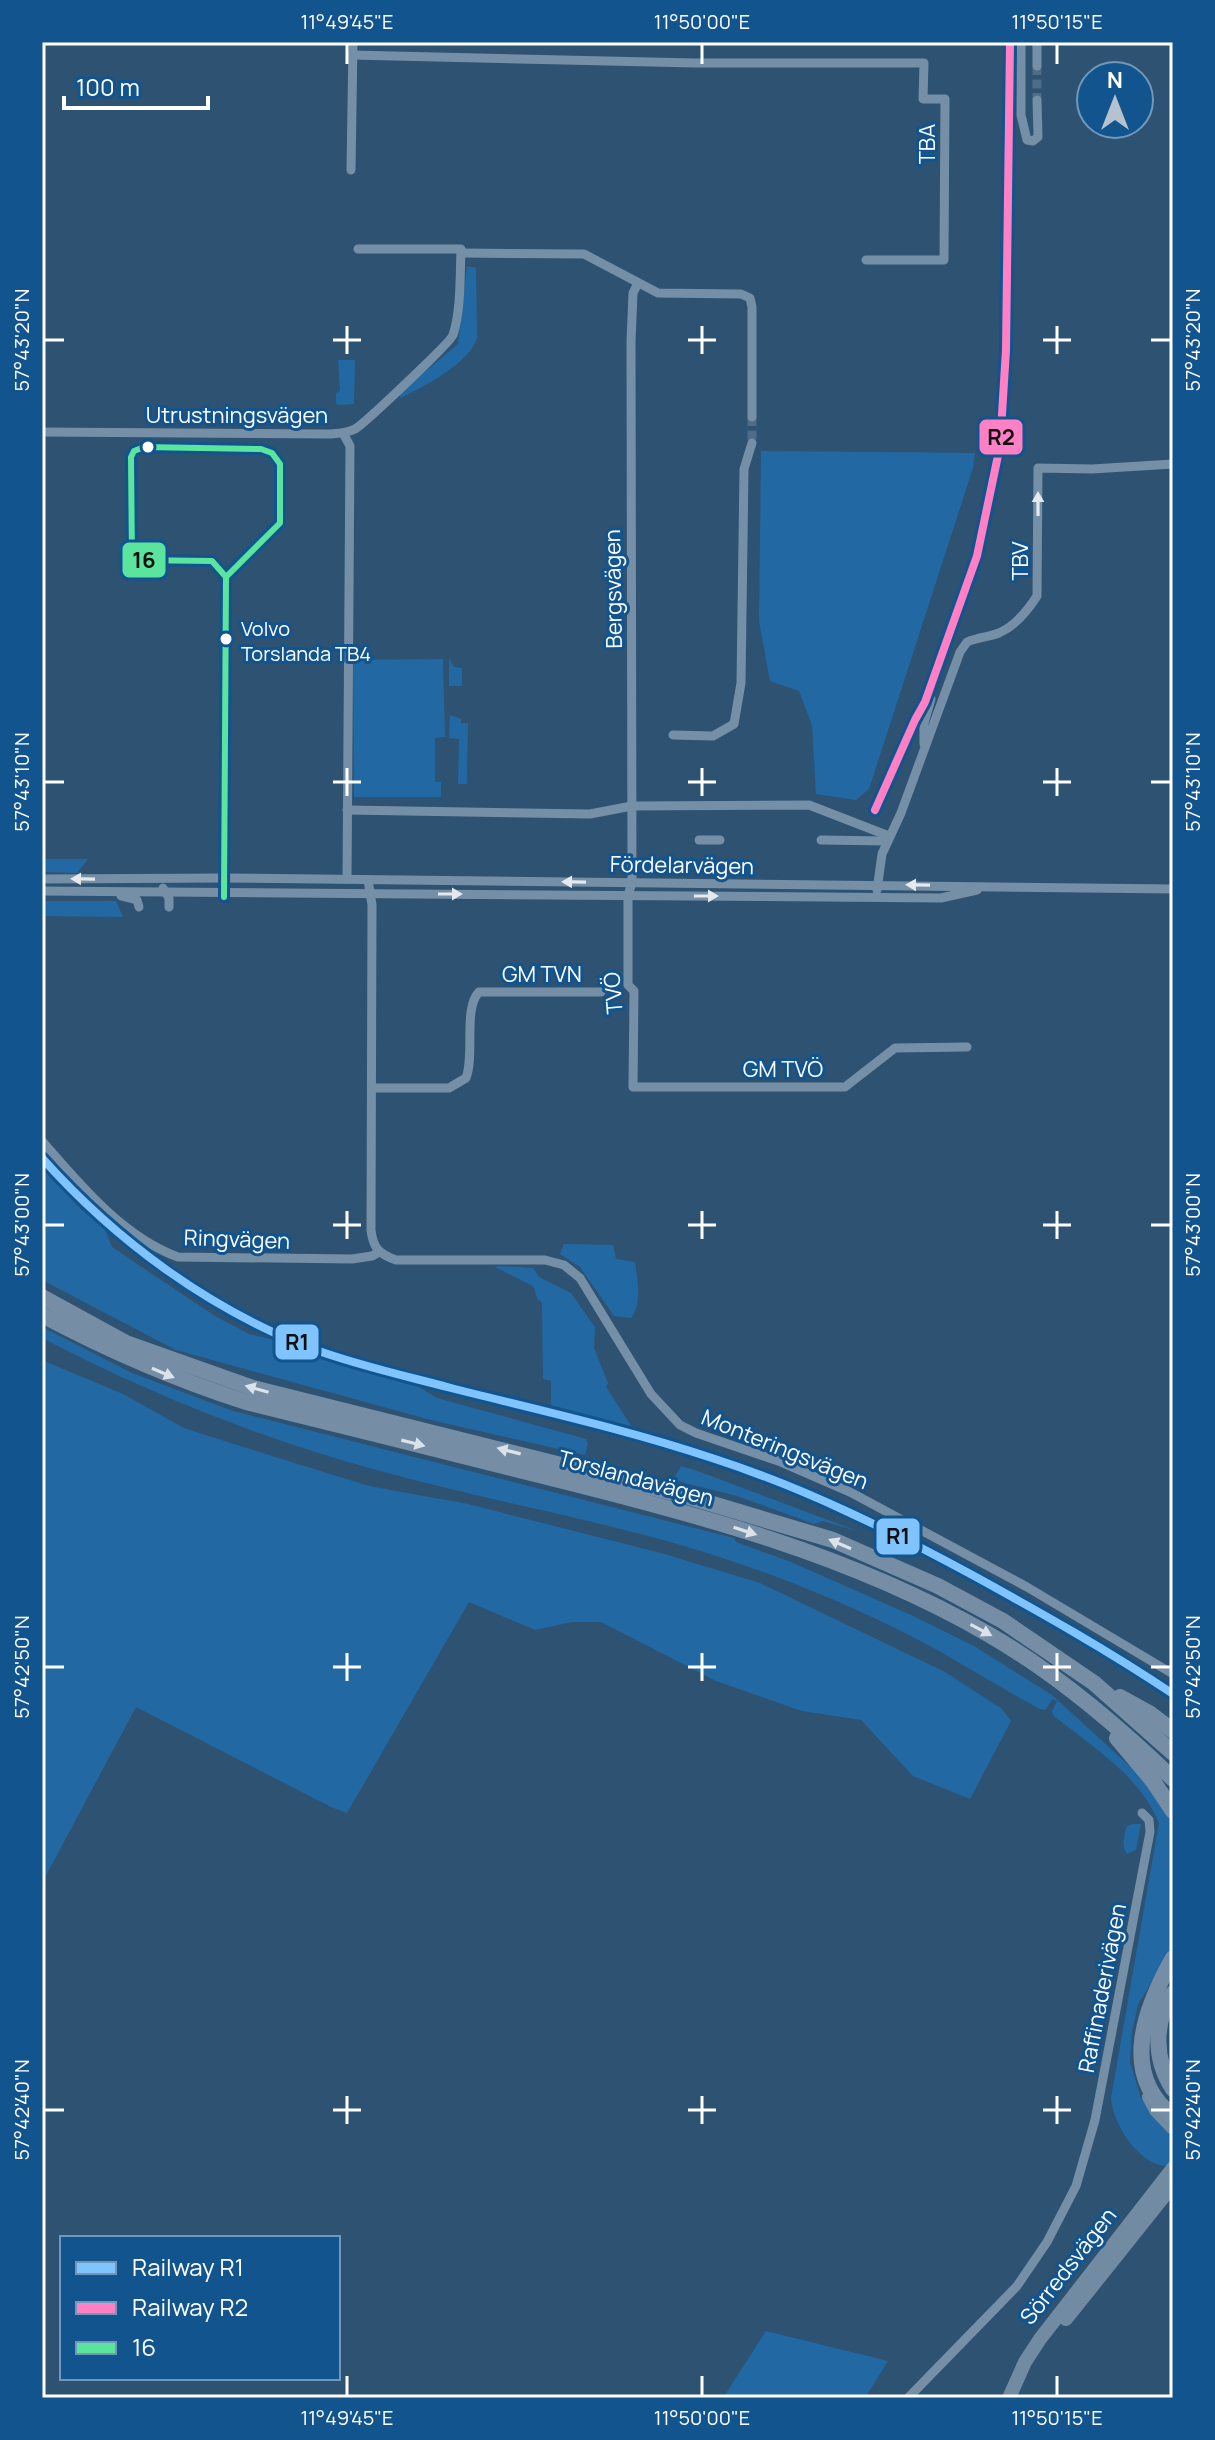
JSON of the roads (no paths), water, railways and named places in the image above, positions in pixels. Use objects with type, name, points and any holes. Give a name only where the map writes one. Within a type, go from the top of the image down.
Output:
[{"type":"main road","name":"Torslandavägen","points":[[42,1297],[126,1343],[253,1388],[689,1497],[833,1540],[961,1598],[1010,1626],[1094,1683],[1173,1753]]},
{"type":"main road","name":"Torslandavägen","points":[[42,1315],[119,1355],[187,1383],[246,1402],[682,1511],[821,1557],[892,1585],[987,1633],[1041,1668],[1129,1737],[1173,1779]]},
{"type":"main road","points":[[1094,1683],[1149,1713],[1173,1731]]},
{"type":"main road","points":[[1084,1701],[1153,1781],[1173,1811]]},
{"type":"main road","points":[[1173,1958],[1156,1988],[1142,2031],[1142,2052],[1148,2081],[1166,2111],[1173,2116]]},
{"type":"main road","points":[[1173,1993],[1162,2016],[1158,2046],[1163,2071],[1173,2089]]},
{"type":"street","points":[[351,170],[353,42]]},
{"type":"street","points":[[1021,42],[1021,115],[1025,137],[1033,141],[1038,137],[1037,100]]},
{"type":"street","points":[[1037,42],[1037,66]]},
{"type":"street","name":"TBA","points":[[352,55],[695,63],[924,63],[923,99],[945,99],[944,260],[866,260]]},
{"type":"street","points":[[358,249],[584,254],[658,293],[741,294],[750,298],[752,307],[752,417]]},
{"type":"street","name":"Utrustningsvägen","points":[[42,432],[343,433],[369,420],[445,348],[453,336],[461,251]]},
{"type":"street","name":"Bergsvägen","points":[[628,895],[632,883],[630,356],[633,293],[638,283]]},
{"type":"street","points":[[343,433],[350,446],[347,879]]},
{"type":"street","points":[[673,735],[713,736],[734,724],[741,683],[744,469],[752,443]]},
{"type":"street","points":[[224,888],[226,577],[212,561],[132,560],[131,457],[134,451],[144,447],[261,449],[277,458],[280,464],[280,523],[226,577]]},
{"type":"street","name":"TBV","points":[[877,897],[882,854],[967,642],[1007,629],[1028,610],[1037,596],[1038,468],[1173,464]]},
{"type":"street","points":[[920,763],[924,723],[931,699]]},
{"type":"street","points":[[347,810],[590,814],[632,806],[809,805],[888,838]]},
{"type":"street","points":[[821,840],[888,838]]},
{"type":"street","points":[[699,840],[720,840]]},
{"type":"street","points":[[42,879],[133,878],[224,888]]},
{"type":"street","points":[[133,878],[224,888],[370,889]]},
{"type":"street","points":[[42,891],[188,893],[347,879],[370,889]]},
{"type":"street","points":[[153,882],[165,891],[169,907],[188,893],[224,888]]},
{"type":"street","name":"Fördelarvägen","points":[[370,889],[632,883],[1173,889]]},
{"type":"street","name":"Fördelarvägen","points":[[370,889],[941,898],[996,886]]},
{"type":"street","points":[[370,889],[371,1230],[373,1245],[379,1252]]},
{"type":"street","points":[[99,891],[108,896],[130,897],[137,900],[139,907]]},
{"type":"street","name":"TVÖ","points":[[628,895],[628,985],[634,991],[633,1087]]},
{"type":"street","name":"GM TVN","points":[[372,1088],[449,1088],[466,1078],[471,1060],[471,1006],[479,992],[601,992]]},
{"type":"street","name":"GM TVÖ","points":[[633,1087],[845,1087],[895,1048],[967,1047]]},
{"type":"street","name":"Ringvägen","points":[[42,1141],[105,1208],[157,1249],[178,1257],[352,1259],[379,1252]]},
{"type":"street","name":"Monteringsvägen","points":[[379,1252],[396,1260],[545,1260],[564,1265],[580,1278],[651,1394],[680,1425],[781,1462],[850,1492],[1027,1587],[1173,1674]]},
{"type":"street","name":"Raffinaderivägen","points":[[908,2398],[1017,2286],[1047,2242],[1076,2186],[1095,2120],[1150,1832],[1149,1820],[1142,1813]]},
{"type":"street","points":[[1148,2081],[1150,2099],[1173,2128]]},
{"type":"street","name":"Sörredsvägen","points":[[1009,2398],[1025,2362],[1040,2339],[1173,2168]]},
{"type":"street","name":"Sörredsvägen","points":[[1018,2398],[1045,2347],[1173,2185]]},
{"type":"tunnel","points":[[1037,66],[1037,100]]},
{"type":"tunnel","points":[[752,417],[752,443]]},
{"type":"rail line","name":"R2","points":[[875,810],[925,702],[977,556],[1000,446],[1006,350],[1010,42]]},
{"type":"rail line","name":"R1","points":[[42,1158],[101,1218],[167,1270],[239,1315],[277,1334],[349,1361],[650,1439],[715,1459],[816,1497],[976,1577],[1173,1694]]},
{"type":"place","name":"Volvo Torslanda TB4","points":[[226,639]]}]
